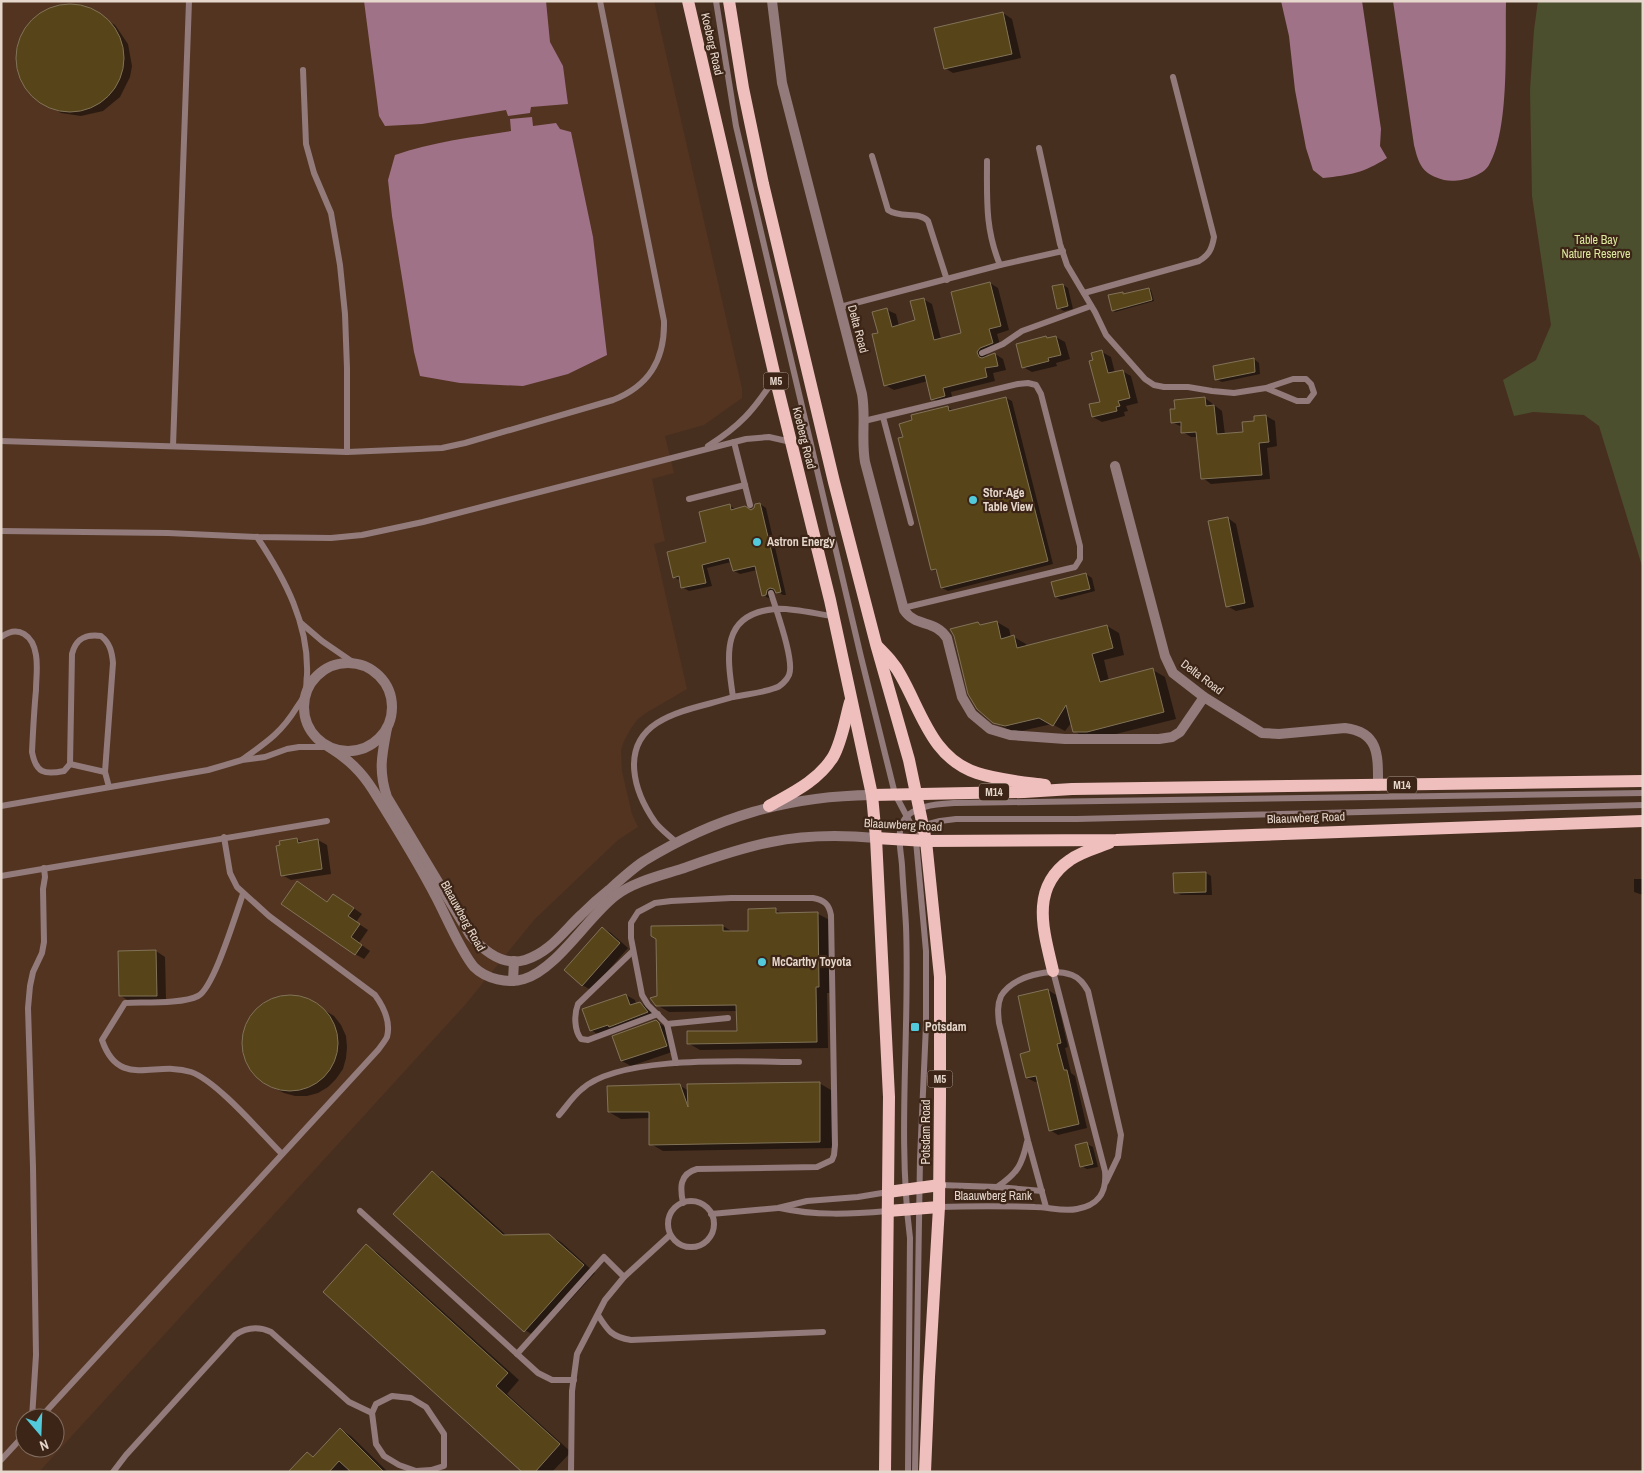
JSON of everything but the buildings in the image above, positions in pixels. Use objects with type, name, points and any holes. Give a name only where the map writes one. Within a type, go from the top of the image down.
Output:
[{"type":"main road","name":"Koeberg Road","points":[[688,1],[872,795]]},
{"type":"main road","name":"Koeberg Road","points":[[729,1],[743,88],[763,184],[832,473],[876,644],[909,760],[916,794]]},
{"type":"main road","points":[[876,644],[898,670],[932,737],[951,760],[967,769],[987,776],[1072,788]]},
{"type":"main road","points":[[769,806],[808,783],[825,768],[837,748],[851,698]]},
{"type":"main road","name":"M14","points":[[872,795],[1024,792],[1072,788],[1378,786],[1643,781]]},
{"type":"main road","name":"Potsdam Road","points":[[916,794],[920,809],[920,835],[940,977],[940,1185],[925,1472]]},
{"type":"main road","name":"M5","points":[[872,795],[876,838],[889,1097],[885,1472]]},
{"type":"main road","name":"Blaauwberg Road","points":[[876,838],[900,840],[920,835],[1116,840],[1643,821]]},
{"type":"main road","points":[[1053,971],[1042,918],[1042,906],[1047,887],[1056,873],[1070,860],[1082,853],[1116,840]]},
{"type":"main road","points":[[888,1192],[940,1185]]},
{"type":"main road","points":[[888,1211],[939,1207]]},
{"type":"street","name":"Delta Road","points":[[772,1],[782,83],[862,394],[864,421],[862,439],[865,462],[903,608]]},
{"type":"street","name":"Delta Road","points":[[1115,466],[1167,663],[1173,673],[1204,697],[1262,732],[1279,734],[1345,728],[1355,729],[1371,741],[1377,753],[1378,786]]},
{"type":"street","points":[[903,608],[912,619],[939,628],[946,638],[965,705],[980,722],[999,733],[1065,739],[1160,740],[1172,737],[1180,732],[1204,697]]},
{"type":"street","points":[[344,662],[354,663],[372,670],[385,682],[392,700],[392,710],[387,728],[380,737],[362,749],[351,751],[329,747],[318,740],[310,730],[305,718],[306,693],[317,676],[325,669],[344,662]]},
{"type":"street","name":"Blaauwberg Road","points":[[387,728],[381,763],[382,781],[387,797],[470,935],[482,949],[494,956],[514,961]]},
{"type":"street","name":"Blaauwberg Road","points":[[329,747],[347,758],[373,790],[475,967],[490,977],[513,981],[523,980],[536,974],[604,906],[628,887],[656,876],[772,841],[802,837],[848,835],[876,838]]},
{"type":"street","points":[[513,981],[514,961],[523,961],[542,953],[557,941],[608,890],[643,862],[676,844],[727,820],[769,806],[828,797],[872,795]]},
{"type":"lane","points":[[173,446],[189,1]]},
{"type":"lane","points":[[1,441],[347,452],[442,448],[613,400],[628,394],[640,386],[658,359],[662,347],[664,322],[600,1]]},
{"type":"lane","points":[[716,1],[736,126],[858,647],[896,794],[907,816],[920,835],[926,951],[926,1040],[920,1159],[915,1472]]},
{"type":"lane","points":[[303,70],[306,144],[314,173],[331,213],[340,265],[345,314],[347,452]]},
{"type":"lane","points":[[1084,293],[1199,262],[1207,256],[1212,248],[1214,237],[1173,77]]},
{"type":"lane","points":[[1038,148],[1067,265],[1106,335],[1135,369],[1154,385],[1164,388],[1188,387],[1234,393],[1266,388],[1293,379],[1306,379],[1312,384],[1314,393],[1308,400],[1296,401],[1266,388]]},
{"type":"lane","points":[[872,156],[888,210],[900,216],[922,216],[928,221],[947,280]]},
{"type":"lane","points":[[987,161],[990,236],[1000,265]]},
{"type":"lane","points":[[840,307],[1000,265],[1062,251]]},
{"type":"lane","points":[[982,353],[1003,344],[1022,330],[1091,306]]},
{"type":"lane","points":[[703,449],[721,438],[745,419],[776,377]]},
{"type":"lane","points":[[864,421],[1018,384],[1028,383],[1036,385],[1043,402],[1080,546],[1080,560],[1075,567],[903,608]]},
{"type":"lane","points":[[883,417],[911,524]]},
{"type":"lane","points":[[1,531],[168,533],[257,538],[331,538],[362,535],[393,529],[746,439],[769,437],[791,442]]},
{"type":"lane","points":[[734,442],[750,505]]},
{"type":"lane","points":[[689,498],[745,486]]},
{"type":"lane","points":[[242,760],[269,742],[277,734],[288,722],[306,693],[307,660],[301,623],[280,574],[257,538]]},
{"type":"lane","points":[[676,844],[656,823],[641,796],[634,769],[635,751],[646,732],[666,718],[733,697],[776,688],[789,676],[789,655],[771,593]]},
{"type":"lane","points":[[733,697],[729,655],[730,637],[739,622],[751,614],[776,608],[832,616]]},
{"type":"lane","points":[[301,623],[322,641],[354,663]]},
{"type":"lane","points":[[1,636],[7,632],[16,631],[22,633],[29,638],[36,655],[37,669],[32,752],[35,764],[44,772],[51,773],[64,771],[70,764],[72,654],[74,648],[80,639],[93,635],[101,636],[109,645],[113,663],[105,772],[109,787]]},
{"type":"lane","points":[[1,806],[208,770],[299,747],[329,747]]},
{"type":"lane","points":[[70,764],[105,772]]},
{"type":"lane","points":[[908,1472],[910,1238],[905,1190],[906,927],[900,840],[902,823],[907,816],[920,809],[937,804],[956,802],[1643,793]]},
{"type":"lane","points":[[920,835],[956,819],[1097,818],[1643,806]]},
{"type":"lane","points":[[1,876],[327,821]]},
{"type":"lane","points":[[49,1408],[378,1050],[386,1038],[388,1029],[382,1004],[375,995],[269,916],[237,887],[230,873],[224,837]]},
{"type":"lane","points":[[33,1408],[36,1355],[34,1176],[28,1008],[31,979],[44,942],[44,868]]},
{"type":"lane","points":[[243,894],[205,991],[191,998],[125,1003],[102,1040],[106,1052],[117,1065],[130,1070],[180,1070],[202,1076],[230,1101],[282,1154]]},
{"type":"lane","points":[[676,1063],[667,1024],[648,1005],[642,995],[631,938],[631,923],[638,912],[655,903],[732,898],[813,898],[822,900],[827,904],[831,915],[835,1094],[835,1145],[832,1160],[818,1167],[697,1169],[683,1178],[681,1183],[683,1203]]},
{"type":"lane","points":[[633,951],[578,1004],[575,1010],[578,1035],[581,1039],[588,1040],[658,1014]]},
{"type":"lane","points":[[1046,1207],[999,1023],[998,1007],[1001,997],[1008,987],[1030,976],[1053,971],[1104,1166],[1106,1182]]},
{"type":"lane","name":"Blaauwberg Rank","points":[[939,1207],[992,1206],[1078,1209],[1090,1205],[1105,1191],[1106,1182],[1118,1157],[1121,1135],[1093,1009],[1088,991],[1082,982],[1072,975],[1053,971]]},
{"type":"lane","points":[[667,1024],[728,1018]]},
{"type":"lane","points":[[559,1115],[582,1088],[604,1076],[634,1068],[676,1063],[799,1062]]},
{"type":"lane","points":[[997,1187],[1010,1178],[1019,1167],[1028,1141]]},
{"type":"lane","name":"Blaauwberg Rank","points":[[940,1185],[1042,1191]]},
{"type":"lane","points":[[711,1214],[778,1208],[807,1201],[858,1197],[888,1192]]},
{"type":"lane","points":[[694,1202],[701,1204],[711,1214],[713,1221],[711,1235],[701,1245],[687,1247],[674,1240],[670,1235],[668,1221],[670,1214],[674,1208],[683,1203],[694,1202]]},
{"type":"lane","points":[[778,1208],[800,1213],[859,1214],[888,1211]]},
{"type":"lane","points":[[360,1211],[538,1373],[552,1380],[574,1380]]},
{"type":"lane","points":[[570,1472],[572,1391],[577,1354],[605,1300],[624,1277],[670,1235]]},
{"type":"lane","points":[[517,1354],[604,1257],[624,1277]]},
{"type":"lane","points":[[598,1315],[608,1330],[617,1338],[631,1340],[823,1332]]},
{"type":"lane","points":[[113,1472],[126,1455],[235,1335],[243,1330],[252,1328],[271,1332],[349,1402],[372,1413]]},
{"type":"lane","points":[[392,1396],[411,1398],[426,1407],[444,1434],[444,1469],[416,1471],[399,1465],[384,1456],[376,1444],[372,1413],[376,1404],[392,1396]]},
{"type":"lane","points":[[1,1460],[15,1445]]},
{"type":"shaded area","points":[[1,1],[654,1],[742,388],[742,398],[704,425],[665,436],[674,473],[652,479],[665,541],[654,544],[687,689],[637,720],[624,741],[621,750],[622,771],[632,814],[638,827],[618,840],[534,920],[465,1005],[65,1443],[65,1408],[15,1408],[15,1458],[52,1458],[39,1472],[1,1472]]},
{"type":"shaded area","points":[[364,1],[546,1],[550,42],[563,66],[568,104],[531,107],[530,113],[508,116],[506,110],[422,124],[385,126],[379,116]]},
{"type":"shaded area","points":[[1281,1],[1362,1],[1381,129],[1380,146],[1387,158],[1364,170],[1341,176],[1323,178],[1313,170],[1306,148],[1295,90],[1289,36]]},
{"type":"shaded area","points":[[1393,1],[1506,1],[1505,86],[1500,130],[1496,149],[1489,165],[1475,176],[1463,180],[1444,180],[1426,172],[1420,163],[1414,145]]},
{"type":"shaded area","points":[[532,117],[533,126],[556,123],[560,129],[571,132],[593,237],[607,355],[568,374],[523,386],[460,383],[420,376],[414,352],[392,216],[388,180],[395,155],[438,143],[511,131],[510,119]]},
{"type":"green space","name":"Table Bay Nature Reserve","points":[[1538,1],[1643,1],[1643,569],[1599,426],[1584,415],[1533,412],[1514,416],[1503,380],[1536,360],[1551,325],[1532,196],[1530,90]]},
{"type":"place","name":"Stor-Age Table View","points":[[973,500]]},
{"type":"place","name":"Astron Energy","points":[[757,542]]},
{"type":"place","name":"McCarthy Toyota","points":[[762,962]]},
{"type":"place","name":"Potsdam","points":[[915,1027]]}]
